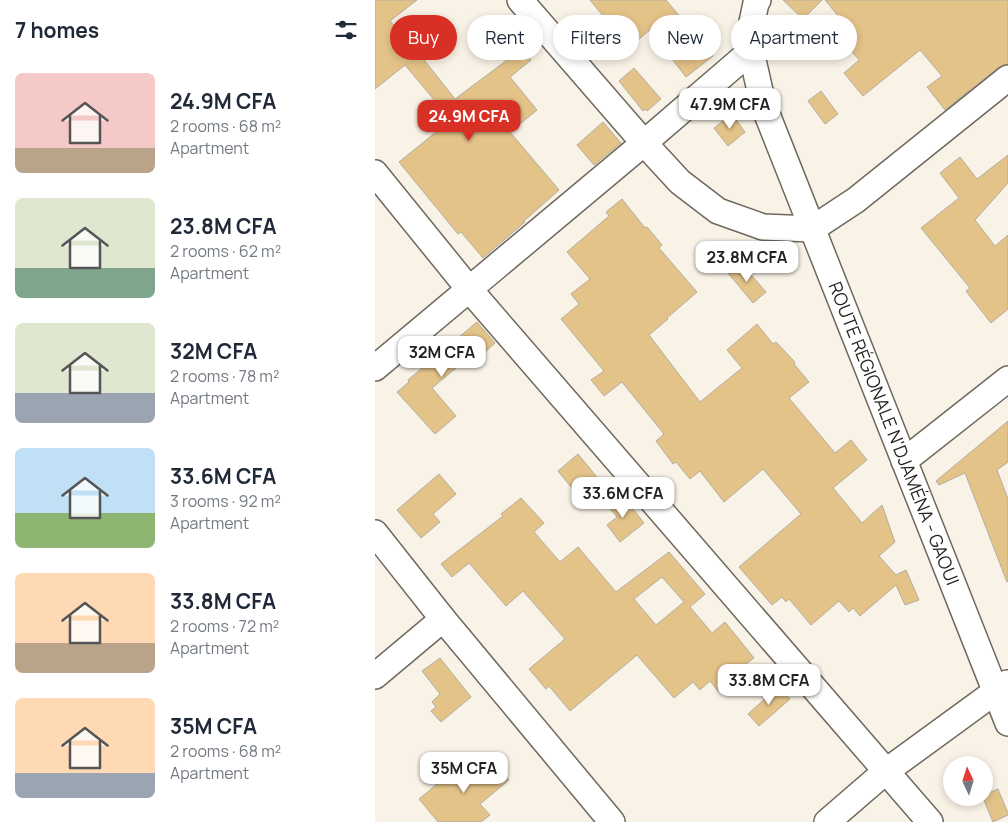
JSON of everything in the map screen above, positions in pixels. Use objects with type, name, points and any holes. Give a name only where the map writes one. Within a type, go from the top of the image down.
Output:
[{"type":"street","points":[[520,0],[680,182],[718,211],[763,227],[812,229],[856,200],[1008,78]]},
{"type":"street","points":[[739,0],[744,15]]},
{"type":"street","name":"ROUTE RÉGIONALE N'DJAMÉNA - GAOUI","points":[[754,15],[758,0]]},
{"type":"street","points":[[375,368],[644,143],[731,58]]},
{"type":"street","name":"ROUTE RÉGIONALE N'DJAMÉNA - GAOUI","points":[[755,60],[763,104],[904,461],[1002,688],[1008,723]]},
{"type":"street","points":[[375,172],[469,289],[930,822]]},
{"type":"street","points":[[904,461],[1008,379]]},
{"type":"street","points":[[375,534],[443,619],[612,822]]},
{"type":"street","points":[[375,676],[443,619]]},
{"type":"street","points":[[827,822],[885,772],[1002,688]]},
{"type":"building","points":[[375,0],[417,0],[398,15],[390,15],[390,60],[424,60],[455,99],[507,60],[531,60],[510,77],[537,110],[510,132],[559,190],[483,258],[461,232],[458,234],[399,162],[451,120],[405,65],[375,89]]},
{"type":"building","points":[[590,0],[666,0],[679,15],[649,15],[649,31],[639,39],[639,15],[602,15]]},
{"type":"building","points":[[783,0],[822,0],[807,15],[799,15]]},
{"type":"building","points":[[825,0],[1008,0],[1008,64],[999,67],[945,110],[927,87],[942,76],[920,50],[863,96],[844,73],[859,60],[857,58],[857,15],[837,15]]},
{"type":"building","points":[[673,60],[708,60],[686,77]]},
{"type":"building","points":[[634,68],[661,99],[647,111],[645,109],[643,111],[619,81]]},
{"type":"building","points":[[821,91],[838,114],[825,124],[808,101]]},
{"type":"building","points":[[732,114],[745,132],[728,146],[714,128]]},
{"type":"building","points":[[603,122],[621,143],[594,165],[577,145]]},
{"type":"building","points":[[1008,155],[1008,183],[975,220],[995,246],[1008,235],[1008,309],[991,323],[966,291],[970,288],[921,228],[959,198],[940,173],[960,157],[977,179]]},
{"type":"building","points":[[622,199],[645,228],[647,227],[662,245],[659,248],[697,292],[649,335],[700,402],[742,368],[727,350],[757,324],[773,344],[776,342],[793,360],[794,364],[809,382],[789,398],[835,453],[851,440],[867,460],[833,488],[862,523],[882,505],[895,542],[879,556],[896,575],[906,570],[919,600],[905,605],[896,585],[860,616],[853,608],[849,612],[839,601],[811,625],[789,599],[786,602],[782,597],[772,605],[739,567],[801,514],[763,469],[724,502],[700,471],[690,479],[676,462],[673,464],[656,441],[664,434],[622,382],[604,396],[591,380],[604,371],[561,319],[579,304],[571,294],[590,279],[567,252],[609,216],[606,212]]},
{"type":"building","points":[[740,262],[766,292],[753,303],[728,273]]},
{"type":"building","points":[[477,322],[495,343],[484,353],[480,348],[432,388],[456,416],[435,434],[397,392],[409,382],[408,380]]},
{"type":"building","points":[[1008,421],[1008,462],[997,470],[1008,499],[1007,582],[965,473],[939,485],[936,481]]},
{"type":"building","points":[[578,454],[601,482],[580,498],[558,471]]},
{"type":"building","points":[[439,474],[456,494],[433,514],[440,522],[421,538],[397,510]]},
{"type":"building","points":[[621,494],[644,523],[620,542],[607,525],[617,517],[607,505]]},
{"type":"building","points":[[521,498],[544,523],[534,532],[560,562],[578,547],[616,592],[669,552],[705,594],[690,607],[712,633],[725,622],[754,658],[746,664],[748,667],[718,691],[710,681],[700,690],[693,682],[674,698],[637,655],[570,711],[549,686],[546,689],[529,669],[565,639],[523,591],[506,606],[469,563],[452,577],[441,564],[503,516],[501,514]],"holes":[[[662,577],[684,602],[656,625],[634,599]]]},
{"type":"building","points":[[440,658],[471,697],[441,722],[431,711],[436,707],[432,702],[440,694],[422,671]]},
{"type":"building","points":[[778,687],[790,699],[759,726],[748,714]]},
{"type":"building","points":[[465,761],[474,772],[483,765],[486,769],[494,762],[509,780],[480,804],[490,815],[481,822],[438,822],[419,799]]},
{"type":"building","points":[[998,789],[1008,815],[993,822],[986,806],[993,806],[993,791]]}]
